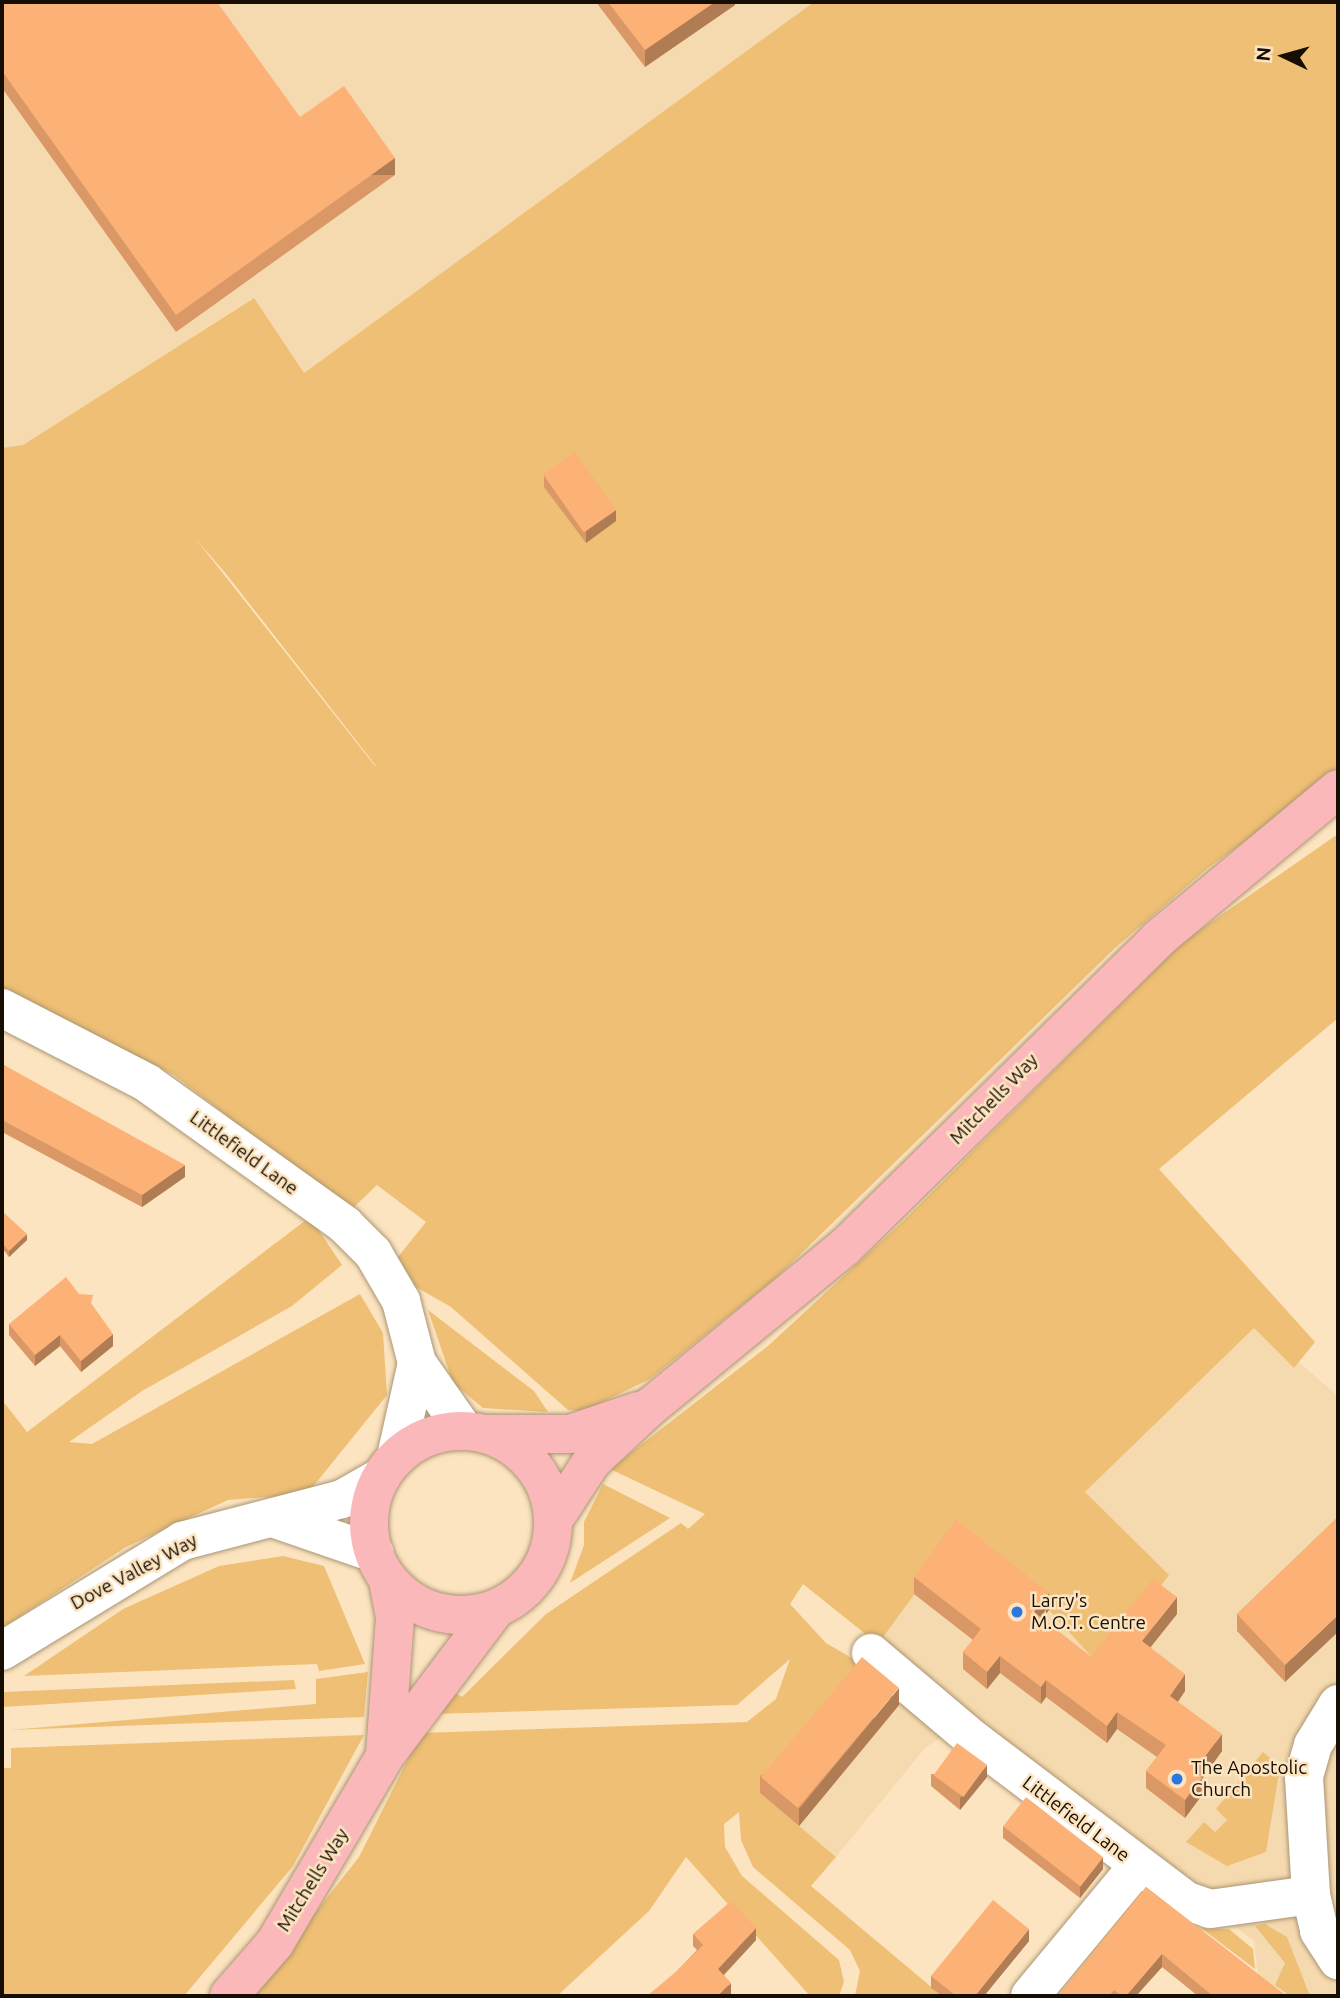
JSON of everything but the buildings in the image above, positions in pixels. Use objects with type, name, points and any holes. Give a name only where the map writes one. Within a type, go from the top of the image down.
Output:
[{"type":"main road","name":"Mitchells Way","points":[[554,1519],[592,1461],[650,1407],[825,1264],[1130,966],[1338,789]]},
{"type":"main road","name":"Mitchells Way","points":[[476,1432],[570,1434],[650,1407]]},
{"type":"main road","points":[[476,1432],[510,1444],[537,1470],[554,1519],[541,1571],[521,1594],[495,1610],[466,1616],[436,1612],[381,1567],[369,1525],[389,1467],[439,1433],[476,1432]]},
{"type":"main road","name":"Mitchells Way","points":[[381,1567],[395,1631],[385,1756]]},
{"type":"main road","name":"Mitchells Way","points":[[229,1996],[282,1931],[385,1756],[495,1610]]},
{"type":"street","name":"Littlefield Lane","points":[[2,1008],[147,1083],[345,1225],[373,1253],[401,1301],[417,1363],[476,1432]]},
{"type":"street","name":"Littlefield Lane","points":[[389,1467],[417,1363]]},
{"type":"street","name":"Dove Valley Way","points":[[2,1651],[183,1541],[234,1524],[278,1520],[342,1499],[389,1467]]},
{"type":"street","name":"Dove Valley Way","points":[[278,1520],[381,1567]]},
{"type":"street","name":"Littlefield Lane","points":[[871,1653],[1138,1866],[1210,1909],[1311,1895]]},
{"type":"street","points":[[1338,1704],[1313,1745],[1304,1777],[1311,1895],[1319,1931],[1338,1960]]},
{"type":"street","points":[[1030,1996],[1138,1866]]},
{"type":"shaded area","points":[[2,2],[814,2],[304,373],[253,298],[23,445],[2,448]]},
{"type":"shaded area","points":[[814,2],[1338,2],[1338,774],[1208,868],[1115,948],[776,1278],[650,1379],[584,1411],[568,1410],[451,1307],[416,1287],[398,1257],[426,1222],[377,1185],[350,1211],[174,1075],[2,990],[2,448],[23,445],[254,298],[304,373]],"holes":[[[195,538],[227,575],[376,766]]]},
{"type":"shaded area","points":[[1338,834],[1338,1018],[1159,1169],[1315,1342],[1294,1368],[1254,1328],[1085,1492],[1169,1575],[1099,1665],[1049,1610],[957,1536],[878,1644],[803,1584],[790,1604],[826,1643],[867,1667],[760,1793],[836,1857],[811,1886],[942,1996],[855,1996],[860,1971],[850,1950],[753,1867],[741,1840],[739,1812],[724,1824],[725,1847],[742,1876],[839,1960],[844,1982],[839,1996],[810,1996],[686,1857],[649,1911],[557,1996],[250,1996],[359,1857],[421,1733],[747,1722],[776,1699],[790,1659],[737,1705],[434,1714],[448,1689],[462,1697],[546,1614],[681,1523],[688,1529],[705,1514],[610,1469],[769,1345],[899,1225],[1184,941]]},
{"type":"shaded area","points":[[310,1217],[342,1265],[292,1306],[142,1391],[69,1442],[92,1444],[360,1294],[383,1333],[387,1395],[307,1494],[228,1500],[126,1547],[2,1628],[2,1400],[27,1432]]},
{"type":"shaded area","points":[[428,1310],[534,1391],[548,1412],[483,1408],[453,1383]]},
{"type":"shaded area","points":[[1255,1327],[1293,1367],[1295,1359],[1338,1396],[1338,1996],[1248,1996],[1259,1984],[1254,1941],[962,1723],[925,1748],[836,1857],[760,1793],[956,1536],[1049,1610],[1099,1664],[1085,1492]]},
{"type":"shaded area","points":[[603,1484],[670,1518],[570,1583],[584,1545],[584,1522]]},
{"type":"shaded area","points":[[283,1556],[324,1566],[365,1664],[319,1671],[317,1664],[24,1676],[123,1609],[219,1566]]},
{"type":"shaded area","points":[[368,1672],[364,1717],[10,1730],[316,1704],[316,1679]]},
{"type":"shaded area","points":[[294,1680],[296,1689],[2,1707],[2,1692]]},
{"type":"shaded area","points":[[364,1735],[293,1866],[184,1996],[2,1996],[2,1768],[11,1768],[11,1748]]},
{"type":"shaded area","points":[[1263,1752],[1280,1767],[1266,1852],[1227,1866],[1186,1842],[1204,1822],[1215,1832],[1227,1820],[1216,1809]]},
{"type":"shaded area","points":[[1265,1924],[1287,1937],[1310,1996],[1290,1996],[1275,1985],[1285,1963],[1255,1926]]},
{"type":"shaded area","points":[[1201,1928],[1229,1929],[1253,1949],[1255,1969]]},
{"type":"place","name":"Larry's M.O.T. Centre","points":[[1017,1612]]},
{"type":"place","name":"The Apostolic Church","points":[[1177,1779]]}]
